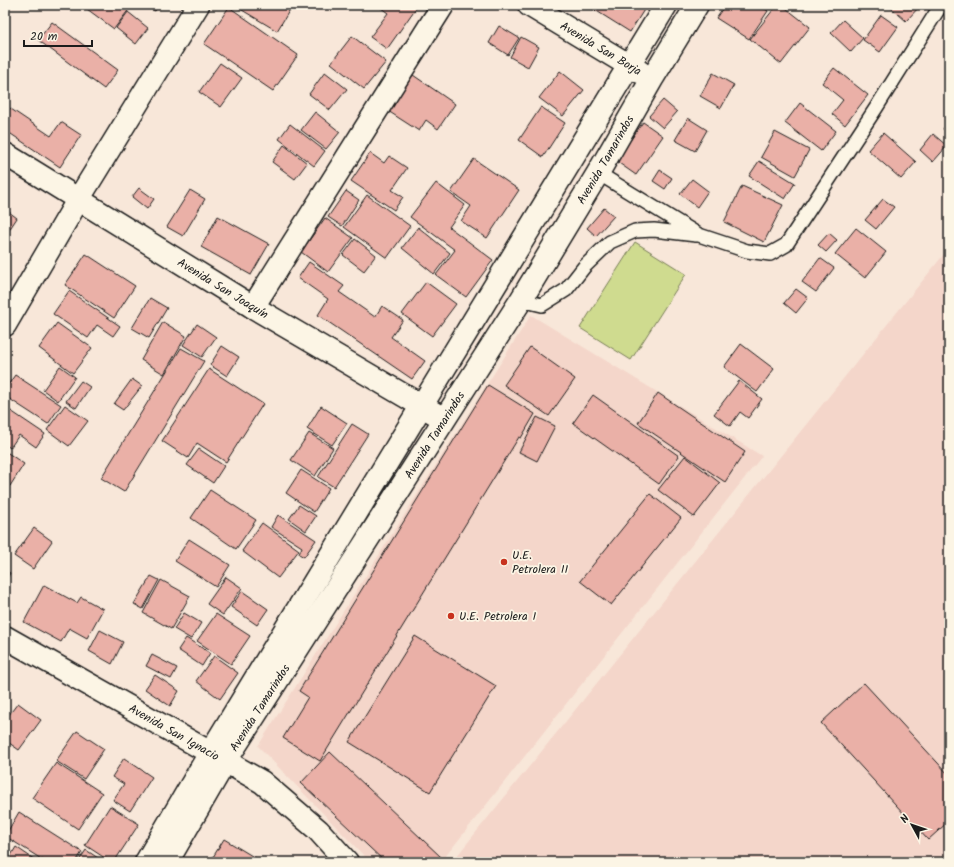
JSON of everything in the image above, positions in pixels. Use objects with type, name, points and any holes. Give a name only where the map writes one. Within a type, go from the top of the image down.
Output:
[{"type":"street","points":[[5,325],[78,200],[198,5]]},
{"type":"street","points":[[253,307],[443,5]]},
{"type":"street","name":"Avenida San Borja","points":[[529,5],[652,79]]},
{"type":"street","name":"Avenida Tamarindos","points":[[167,862],[218,758],[421,406],[666,5]]},
{"type":"street","name":"Avenida Tamarindos","points":[[146,862],[218,758],[443,419],[520,300],[598,173],[697,5]]},
{"type":"street","name":"Avenida San Joaquín","points":[[5,154],[253,307],[443,419]]},
{"type":"street","name":"Avenida San Ignacio","points":[[5,636],[262,782],[318,830],[347,862]]},
{"type":"lane","points":[[520,300],[542,305],[566,290],[584,267],[610,242],[635,232],[654,230],[699,235],[747,251],[770,254],[786,245],[942,5]]},
{"type":"lane","points":[[598,173],[699,235]]},
{"type":"shaded area","points":[[949,248],[949,862],[452,862]]},
{"type":"shaded area","points":[[531,315],[762,456],[441,862],[370,862],[258,746]]},
{"type":"green space","points":[[635,242],[686,274],[631,360],[580,328]]},
{"type":"building","points":[[83,5],[126,5],[130,8],[114,29]]},
{"type":"building","points":[[144,5],[159,5],[155,11]]},
{"type":"building","points":[[238,5],[292,6],[277,31],[237,7]]},
{"type":"building","points":[[377,5],[418,5],[387,49],[370,37],[388,13]]},
{"type":"building","points":[[587,5],[647,5],[630,32]]},
{"type":"building","points":[[725,5],[759,5],[768,11],[749,39],[716,18]]},
{"type":"building","points":[[777,5],[782,5],[810,27],[781,64],[750,39]]},
{"type":"building","points":[[888,5],[921,5],[906,21]]},
{"type":"building","points":[[229,7],[298,55],[273,91],[204,44]]},
{"type":"building","points":[[128,12],[148,28],[136,44],[116,28]]},
{"type":"building","points":[[881,15],[898,27],[880,52],[863,40]]},
{"type":"building","points":[[843,20],[863,38],[851,52],[831,33]]},
{"type":"building","points":[[52,22],[118,70],[104,89],[38,40]]},
{"type":"building","points":[[499,26],[519,38],[508,55],[489,43]]},
{"type":"building","points":[[352,36],[386,62],[364,89],[331,63]]},
{"type":"building","points":[[521,37],[539,47],[528,67],[510,57]]},
{"type":"building","points":[[220,63],[242,78],[221,107],[199,92]]},
{"type":"building","points":[[834,68],[868,95],[845,125],[832,114],[843,100],[822,83]]},
{"type":"building","points":[[560,71],[584,90],[563,116],[539,98]]},
{"type":"building","points":[[325,72],[347,89],[330,110],[309,94]]},
{"type":"building","points":[[713,73],[734,85],[721,108],[700,96]]},
{"type":"building","points":[[413,75],[455,104],[438,129],[426,120],[419,131],[388,111]]},
{"type":"building","points":[[663,100],[677,112],[663,128],[649,116]]},
{"type":"building","points":[[800,103],[836,131],[821,151],[785,123]]},
{"type":"building","points":[[5,105],[51,136],[61,122],[81,135],[60,167],[5,130]]},
{"type":"building","points":[[541,107],[565,123],[543,157],[519,140]]},
{"type":"building","points":[[315,112],[340,132],[326,149],[301,130]]},
{"type":"building","points":[[688,118],[707,130],[695,151],[675,140]]},
{"type":"building","points":[[949,121],[949,134],[943,129]]},
{"type":"building","points":[[643,122],[663,136],[636,175],[616,161]]},
{"type":"building","points":[[290,124],[325,151],[314,166],[279,139]]},
{"type":"building","points":[[775,132],[809,150],[795,176],[761,157]]},
{"type":"building","points":[[883,133],[916,162],[901,179],[868,150]]},
{"type":"building","points":[[933,134],[947,146],[933,162],[920,150]]},
{"type":"building","points":[[284,145],[307,163],[295,179],[272,162]]},
{"type":"building","points":[[370,153],[384,163],[389,156],[407,168],[392,190],[403,197],[394,210],[351,181]]},
{"type":"building","points":[[474,159],[519,190],[487,238],[461,221],[471,206],[451,192]]},
{"type":"building","points":[[759,161],[795,183],[785,199],[749,176]]},
{"type":"building","points":[[660,170],[672,178],[665,189],[653,181]]},
{"type":"building","points":[[692,179],[708,191],[697,207],[680,194]]},
{"type":"building","points":[[436,183],[465,205],[449,227],[493,260],[466,297],[436,275],[455,250],[410,217]]},
{"type":"building","points":[[742,186],[783,205],[764,242],[724,222]]},
{"type":"building","points":[[139,188],[154,199],[147,209],[132,197]]},
{"type":"building","points":[[190,190],[205,199],[183,236],[167,227]]},
{"type":"building","points":[[346,191],[359,200],[342,226],[328,217]]},
{"type":"building","points":[[367,195],[410,226],[387,258],[344,227]]},
{"type":"building","points":[[883,199],[894,207],[876,229],[865,220]]},
{"type":"building","points":[[604,208],[614,216],[596,236],[587,228]]},
{"type":"building","points":[[5,209],[17,218],[5,236]]},
{"type":"building","points":[[218,216],[269,244],[251,275],[201,247]]},
{"type":"building","points":[[325,218],[353,238],[328,272],[301,252]]},
{"type":"building","points":[[418,227],[450,253],[434,274],[402,248]]},
{"type":"building","points":[[856,228],[886,252],[865,278],[835,254]]},
{"type":"building","points":[[829,233],[837,240],[826,252],[818,245]]},
{"type":"building","points":[[355,239],[376,255],[364,271],[343,255]]},
{"type":"building","points":[[86,254],[135,286],[114,318],[65,285]]},
{"type":"building","points":[[820,258],[834,268],[816,292],[802,282]]},
{"type":"building","points":[[309,262],[344,286],[339,292],[375,317],[382,306],[403,320],[391,337],[425,361],[412,379],[318,315],[328,299],[298,278]]},
{"type":"building","points":[[426,282],[456,304],[432,336],[402,314]]},
{"type":"building","points":[[796,289],[808,298],[796,313],[784,303]]},
{"type":"building","points":[[69,291],[120,326],[113,336],[97,325],[88,338],[53,314]]},
{"type":"building","points":[[150,298],[167,308],[149,338],[132,328]]},
{"type":"building","points":[[163,322],[186,336],[164,374],[141,360]]},
{"type":"building","points":[[57,323],[92,348],[73,373],[39,348]]},
{"type":"building","points":[[197,324],[216,337],[202,357],[183,345]]},
{"type":"building","points":[[741,344],[774,369],[757,392],[724,367]]},
{"type":"building","points":[[222,346],[239,357],[227,376],[210,365]]},
{"type":"building","points":[[530,347],[575,379],[549,416],[504,385]]},
{"type":"building","points":[[181,348],[204,361],[124,492],[101,478]]},
{"type":"building","points":[[60,366],[75,377],[58,401],[43,390]]},
{"type":"building","points":[[209,369],[263,404],[226,462],[197,443],[188,458],[162,441]]},
{"type":"building","points":[[15,375],[61,405],[48,424],[5,396],[5,389]]},
{"type":"building","points":[[132,379],[142,386],[123,410],[114,404]]},
{"type":"building","points":[[81,381],[90,387],[76,408],[66,401]]},
{"type":"building","points":[[739,381],[762,399],[748,418],[740,412],[730,426],[714,414]]},
{"type":"building","points":[[488,385],[535,414],[521,438],[519,437],[320,761],[283,738],[308,697],[299,691]]},
{"type":"building","points":[[658,393],[745,452],[725,482],[638,423]]},
{"type":"building","points":[[593,395],[679,456],[659,484],[573,423]]},
{"type":"building","points":[[65,405],[88,421],[69,446],[47,430]]},
{"type":"building","points":[[321,406],[347,423],[332,445],[307,429]]},
{"type":"building","points":[[5,407],[45,434],[36,447],[19,435],[10,448],[5,444]]},
{"type":"building","points":[[537,417],[555,426],[537,461],[519,452]]},
{"type":"building","points":[[352,424],[368,434],[334,487],[318,477]]},
{"type":"building","points":[[309,433],[333,448],[315,476],[291,460]]},
{"type":"building","points":[[199,449],[224,466],[213,483],[187,465]]},
{"type":"building","points":[[5,451],[24,464],[10,486],[5,483]]},
{"type":"building","points":[[685,456],[720,483],[694,517],[658,490]]},
{"type":"building","points":[[301,470],[329,488],[314,512],[286,493]]},
{"type":"building","points":[[210,490],[256,520],[236,549],[191,518]]},
{"type":"building","points":[[650,494],[681,518],[611,605],[580,581]]},
{"type":"building","points":[[299,505],[316,516],[306,531],[289,519]]},
{"type":"building","points":[[278,515],[316,540],[304,557],[299,554],[302,547],[271,527]]},
{"type":"building","points":[[262,523],[299,550],[278,578],[242,551]]},
{"type":"building","points":[[34,528],[52,541],[33,569],[14,556]]},
{"type":"building","points":[[189,539],[230,565],[216,587],[175,561]]},
{"type":"building","points":[[5,570],[10,573],[5,582]]},
{"type":"building","points":[[151,576],[159,580],[143,609],[134,604]]},
{"type":"building","points":[[226,577],[242,588],[223,615],[207,604]]},
{"type":"building","points":[[161,580],[190,596],[171,629],[143,613]]},
{"type":"building","points":[[44,585],[77,603],[81,597],[103,609],[87,638],[69,628],[61,642],[24,622]]},
{"type":"building","points":[[242,591],[268,609],[257,625],[231,607]]},
{"type":"building","points":[[184,613],[201,623],[191,639],[174,629]]},
{"type":"building","points":[[216,614],[250,636],[231,664],[197,641]]},
{"type":"building","points":[[100,630],[123,642],[112,664],[89,651]]},
{"type":"building","points":[[415,636],[496,686],[430,792],[349,742]]},
{"type":"building","points":[[186,638],[210,653],[202,666],[178,650]]},
{"type":"building","points":[[152,655],[177,668],[171,679],[146,666]]},
{"type":"building","points":[[214,656],[238,673],[220,699],[196,681]]},
{"type":"building","points":[[155,675],[179,691],[170,706],[145,689]]},
{"type":"building","points":[[864,683],[949,775],[949,821],[928,840],[821,723]]},
{"type":"building","points":[[18,703],[41,720],[19,750],[5,740],[5,720]]},
{"type":"building","points":[[77,731],[104,749],[84,779],[56,761]]},
{"type":"building","points":[[330,752],[441,857],[436,862],[385,862],[301,783]]},
{"type":"building","points":[[124,758],[152,777],[130,811],[113,800],[124,784],[112,777]]},
{"type":"building","points":[[56,763],[102,793],[78,829],[32,798]]},
{"type":"building","points":[[110,806],[139,824],[114,862],[111,862],[85,845]]},
{"type":"building","points":[[19,812],[82,852],[76,862],[46,862],[5,836]]},
{"type":"building","points":[[224,839],[262,862],[210,862]]},
{"type":"building","points":[[16,847],[38,862],[7,862]]},
{"type":"building","points":[[86,850],[104,862],[78,862]]},
{"type":"place","name":"U.E. Petrolera II","points":[[504,562]]},
{"type":"place","name":"U.E. Petrolera I","points":[[451,616]]}]
